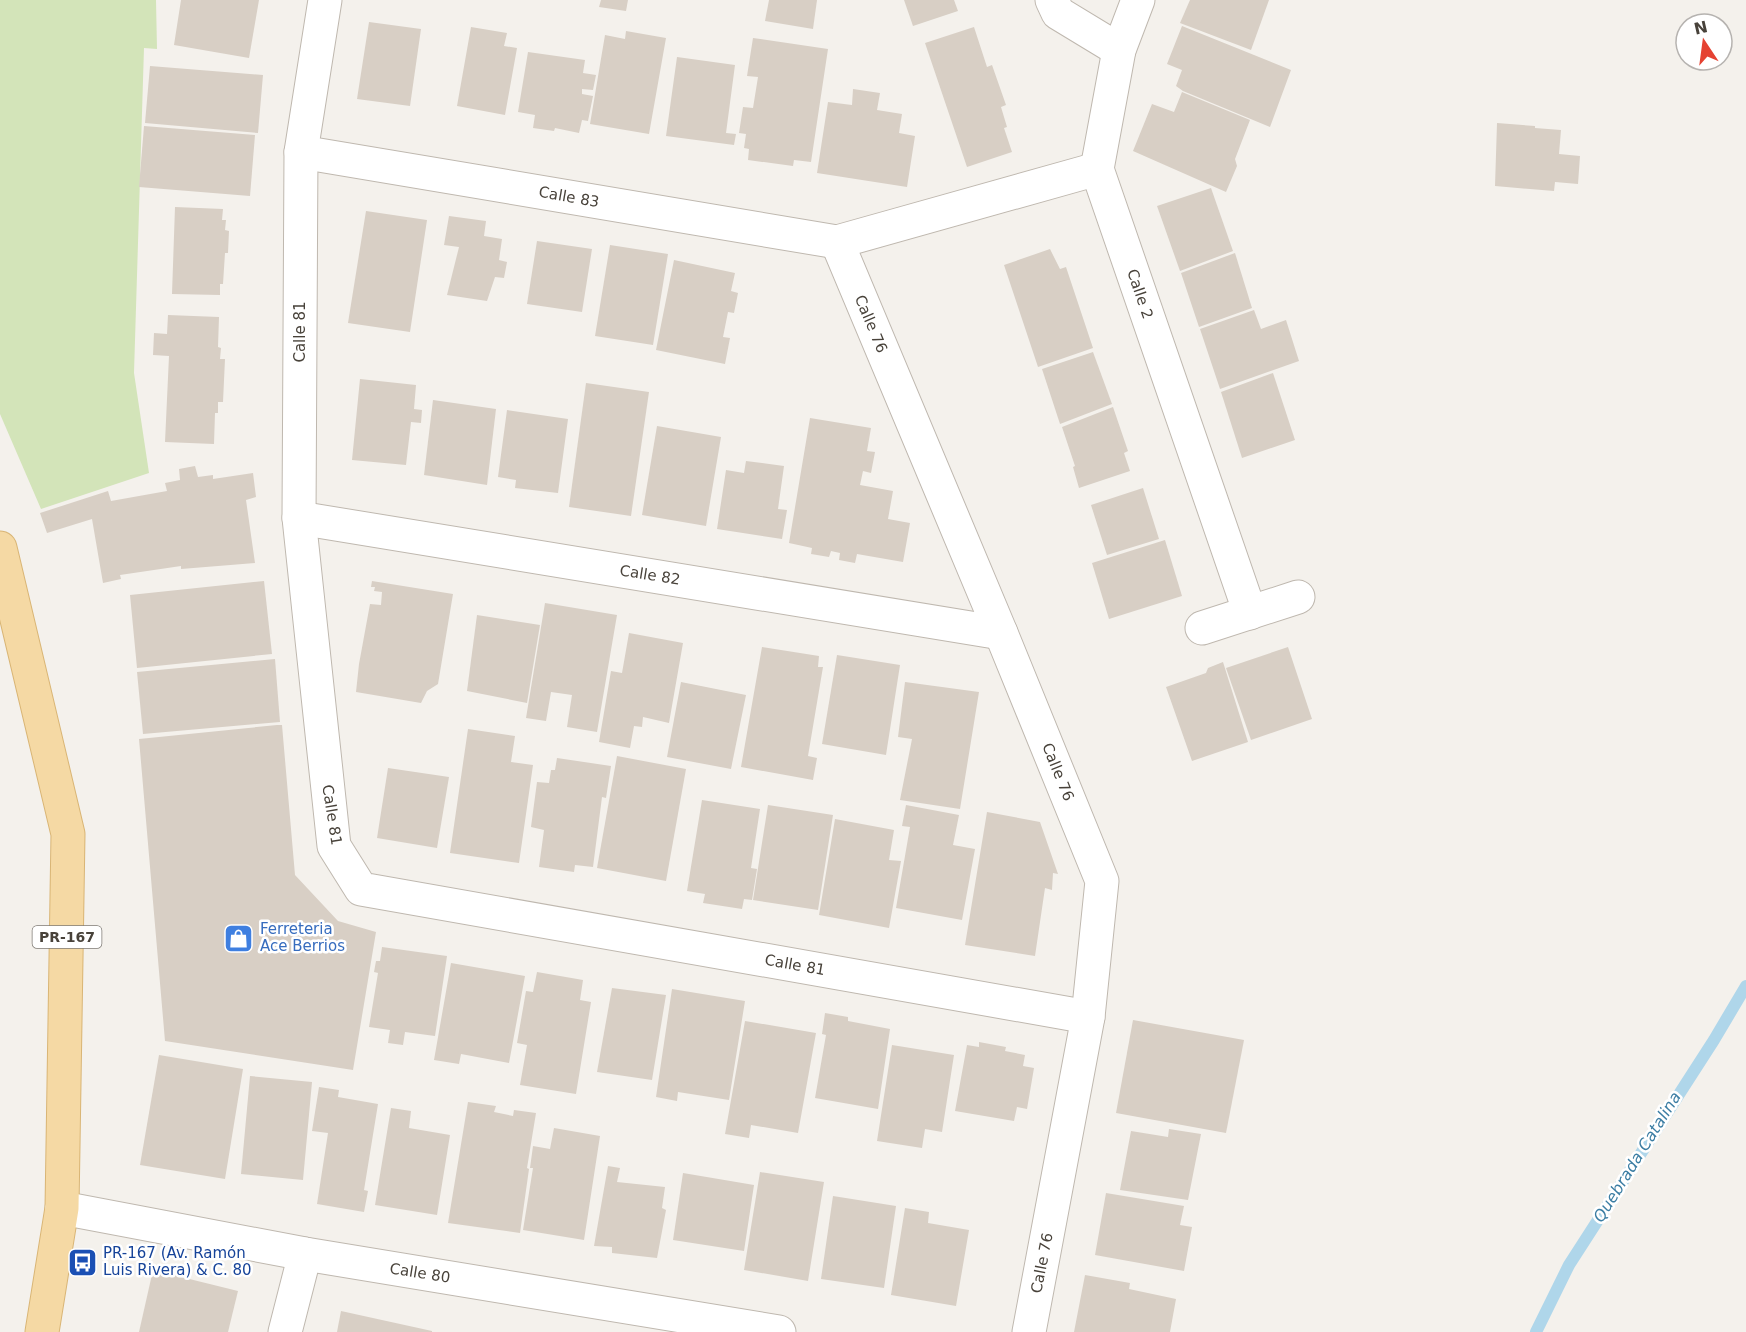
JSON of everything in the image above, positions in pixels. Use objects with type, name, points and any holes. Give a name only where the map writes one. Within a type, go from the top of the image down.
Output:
[{"type":"main road","name":"PR-167","points":[[0,548],[68,834],[62,1208],[42,1332]]},
{"type":"street","name":"Calle 81","points":[[325,0],[301,152],[299,518],[334,846],[361,889],[1088,1017]]},
{"type":"street","points":[[1052,0],[1058,13],[1119,50]]},
{"type":"street","name":"Calle 2","points":[[1138,0],[1119,50],[1097,169],[1250,613]]},
{"type":"street","name":"Calle 83","points":[[301,152],[837,242]]},
{"type":"street","points":[[837,242],[1097,169]]},
{"type":"street","name":"Calle 76","points":[[837,242],[1102,881],[1088,1017],[1029,1332]]},
{"type":"street","name":"Calle 82","points":[[299,518],[1001,633]]},
{"type":"street","points":[[1202,628],[1298,597]]},
{"type":"street","name":"Calle 80","points":[[62,1208],[660,1323],[779,1332]]},
{"type":"street","points":[[285,1332],[305,1254]]},
{"type":"green space","points":[[0,0],[156,0],[157,49],[144,48],[134,373],[149,473],[41,509],[0,414]]},
{"type":"building","points":[[181,0],[259,0],[249,58],[174,45]]},
{"type":"building","points":[[601,0],[628,0],[626,11],[599,7]]},
{"type":"building","points":[[769,0],[817,0],[813,29],[765,21]]},
{"type":"building","points":[[904,0],[954,0],[958,11],[913,26]]},
{"type":"building","points":[[1190,0],[1269,0],[1251,50],[1180,23]]},
{"type":"building","points":[[369,22],[421,29],[410,106],[357,99]]},
{"type":"building","points":[[1182,26],[1291,70],[1270,127],[1176,86],[1182,70],[1167,64]]},
{"type":"building","points":[[471,27],[507,33],[504,46],[517,48],[505,115],[457,106]]},
{"type":"building","points":[[974,27],[987,67],[992,65],[1006,105],[1001,107],[1007,127],[1004,128],[1012,152],[967,167],[925,43]]},
{"type":"building","points":[[626,31],[666,38],[649,134],[590,124],[605,35],[625,39]]},
{"type":"building","points":[[753,38],[828,49],[811,162],[794,160],[793,166],[748,160],[749,149],[744,148],[746,134],[739,133],[743,107],[753,108],[758,77],[747,76]]},
{"type":"building","points":[[528,52],[585,60],[583,73],[596,75],[593,90],[582,89],[582,94],[593,96],[588,121],[582,120],[579,133],[555,128],[554,131],[533,128],[535,115],[518,112]]},
{"type":"building","points":[[677,57],[735,65],[726,133],[736,134],[734,145],[666,136]]},
{"type":"building","points":[[150,66],[263,75],[258,133],[145,123]]},
{"type":"building","points":[[853,89],[880,93],[877,110],[902,114],[899,133],[915,136],[907,187],[817,173],[828,102],[852,105]]},
{"type":"building","points":[[1182,92],[1250,120],[1235,159],[1237,166],[1226,192],[1133,151],[1152,104],[1174,112]]},
{"type":"building","points":[[1497,123],[1561,130],[1559,154],[1580,156],[1578,184],[1555,182],[1554,191],[1495,186]]},
{"type":"building","points":[[144,126],[255,135],[250,196],[139,187]]},
{"type":"building","points":[[1211,188],[1233,251],[1180,271],[1157,206]]},
{"type":"building","points":[[175,207],[223,209],[222,220],[226,220],[225,230],[229,231],[228,253],[225,253],[220,295],[172,294]]},
{"type":"building","points":[[366,211],[427,220],[410,332],[348,323]]},
{"type":"building","points":[[449,216],[486,221],[484,236],[502,239],[499,260],[507,262],[504,278],[495,277],[487,301],[447,295],[459,247],[444,245]]},
{"type":"building","points":[[537,241],[592,249],[582,312],[527,304]]},
{"type":"building","points":[[610,245],[668,254],[653,345],[595,336]]},
{"type":"building","points":[[1050,249],[1060,269],[1066,267],[1093,348],[1038,367],[1004,265]]},
{"type":"building","points":[[1235,253],[1252,308],[1199,327],[1181,273]]},
{"type":"building","points":[[674,260],[735,273],[731,291],[738,293],[734,313],[728,312],[723,337],[730,338],[725,364],[656,350]]},
{"type":"building","points":[[1254,310],[1261,329],[1286,320],[1299,361],[1220,389],[1200,329]]},
{"type":"building","points":[[168,315],[219,317],[218,347],[221,348],[220,359],[225,359],[223,402],[218,402],[218,413],[215,413],[214,444],[165,442],[169,356],[153,355],[154,333],[167,334]]},
{"type":"building","points":[[1093,352],[1112,404],[1060,424],[1042,369]]},
{"type":"building","points":[[1273,373],[1295,440],[1242,458],[1221,392]]},
{"type":"building","points":[[360,379],[416,385],[414,409],[422,410],[421,423],[411,422],[406,465],[352,460]]},
{"type":"building","points":[[586,383],[649,392],[631,516],[569,507]]},
{"type":"building","points":[[433,400],[496,409],[487,485],[424,475]]},
{"type":"building","points":[[1113,407],[1128,451],[1124,453],[1130,471],[1079,488],[1073,467],[1075,466],[1062,427]]},
{"type":"building","points":[[507,410],[568,419],[558,493],[515,488],[516,480],[498,477]]},
{"type":"building","points":[[810,418],[871,428],[867,451],[875,452],[871,473],[863,471],[860,485],[893,491],[888,519],[910,523],[903,562],[857,554],[855,563],[839,560],[840,553],[831,551],[829,557],[811,554],[812,548],[789,543]]},
{"type":"building","points":[[657,426],[721,437],[706,526],[642,515]]},
{"type":"building","points":[[746,461],[784,466],[778,509],[787,510],[782,539],[717,529],[726,470],[744,473]]},
{"type":"building","points":[[195,466],[198,477],[213,475],[213,479],[253,473],[256,497],[246,500],[255,563],[181,569],[181,566],[120,575],[121,579],[103,583],[92,519],[47,533],[40,513],[108,491],[111,501],[167,491],[165,483],[180,480],[179,469]]},
{"type":"building","points":[[1143,488],[1159,539],[1107,555],[1091,505]]},
{"type":"building","points":[[1165,540],[1182,596],[1109,619],[1092,563]]},
{"type":"building","points":[[264,581],[272,654],[137,668],[130,595]]},
{"type":"building","points":[[372,581],[453,594],[438,684],[427,691],[421,703],[356,692],[370,604],[381,605],[382,592],[374,591],[375,587],[371,587]]},
{"type":"building","points":[[545,603],[617,615],[597,732],[567,727],[572,695],[551,692],[546,721],[526,718]]},
{"type":"building","points":[[477,615],[540,625],[527,703],[467,691]]},
{"type":"building","points":[[629,633],[683,643],[669,723],[643,717],[642,727],[634,726],[630,748],[599,742],[611,671],[622,673]]},
{"type":"building","points":[[762,647],[819,656],[818,667],[823,667],[808,756],[817,758],[813,780],[741,767]]},
{"type":"building","points":[[1288,647],[1312,719],[1251,740],[1226,668]]},
{"type":"building","points":[[837,655],[900,665],[886,755],[822,744]]},
{"type":"building","points":[[275,659],[280,722],[143,734],[137,672]]},
{"type":"building","points":[[1223,662],[1248,742],[1192,761],[1166,687],[1206,673],[1208,668]]},
{"type":"building","points":[[681,682],[746,695],[731,769],[667,757]]},
{"type":"building","points":[[905,682],[979,692],[960,809],[900,800],[912,739],[898,737]]},
{"type":"building","points":[[282,725],[295,875],[338,921],[376,932],[353,1070],[165,1041],[139,739]]},
{"type":"building","points":[[468,729],[515,736],[511,762],[533,765],[519,863],[450,853]]},
{"type":"building","points":[[617,756],[686,769],[666,881],[597,868]]},
{"type":"building","points":[[557,758],[611,766],[606,798],[602,797],[593,867],[575,865],[574,872],[539,867],[544,830],[531,827],[537,782],[549,783],[551,770],[555,770]]},
{"type":"building","points":[[388,768],[449,777],[437,848],[377,838]]},
{"type":"building","points":[[702,800],[760,809],[751,868],[757,869],[752,900],[744,899],[742,909],[703,903],[705,894],[687,891]]},
{"type":"building","points":[[768,805],[833,815],[818,910],[753,900]]},
{"type":"building","points":[[906,805],[959,815],[953,845],[975,849],[962,920],[896,908],[910,827],[902,826]]},
{"type":"building","points":[[987,812],[1040,822],[1058,874],[1053,873],[1052,890],[1045,888],[1035,956],[965,945]]},
{"type":"building","points":[[835,819],[894,830],[889,860],[901,861],[889,928],[819,915]]},
{"type":"building","points":[[382,947],[447,956],[435,1036],[405,1032],[403,1045],[388,1043],[390,1030],[369,1027],[378,973],[374,972],[376,961],[380,961]]},
{"type":"building","points":[[451,963],[525,976],[509,1063],[461,1054],[459,1064],[434,1060]]},
{"type":"building","points":[[537,972],[583,980],[580,1000],[591,1002],[576,1094],[520,1085],[527,1045],[517,1043],[526,991],[533,992]]},
{"type":"building","points":[[612,988],[666,995],[652,1080],[597,1072]]},
{"type":"building","points":[[672,989],[745,1001],[729,1100],[678,1092],[677,1101],[656,1097]]},
{"type":"building","points":[[825,1013],[848,1017],[848,1021],[890,1029],[878,1109],[815,1098],[826,1035],[822,1034]]},
{"type":"building","points":[[1133,1020],[1244,1040],[1226,1133],[1116,1113]]},
{"type":"building","points":[[745,1021],[816,1033],[798,1133],[751,1125],[749,1138],[725,1134]]},
{"type":"building","points":[[979,1042],[1006,1047],[1005,1051],[1025,1055],[1023,1066],[1034,1068],[1027,1109],[1017,1107],[1014,1121],[955,1111],[967,1045],[979,1047]]},
{"type":"building","points":[[892,1045],[954,1055],[942,1132],[925,1129],[922,1148],[877,1141]]},
{"type":"building","points":[[159,1055],[243,1069],[225,1179],[140,1165]]},
{"type":"building","points":[[250,1076],[312,1082],[303,1180],[241,1174]]},
{"type":"building","points":[[319,1087],[339,1090],[338,1097],[378,1104],[364,1190],[368,1191],[364,1212],[317,1204],[328,1133],[312,1131]]},
{"type":"building","points":[[468,1102],[496,1106],[494,1112],[513,1116],[514,1110],[536,1113],[520,1233],[448,1223]]},
{"type":"building","points":[[391,1108],[411,1111],[409,1128],[450,1135],[437,1215],[375,1205]]},
{"type":"building","points":[[554,1128],[600,1136],[584,1240],[523,1230],[533,1168],[530,1168],[533,1146],[550,1149]]},
{"type":"building","points":[[1169,1129],[1201,1134],[1188,1200],[1120,1190],[1131,1131],[1168,1137]]},
{"type":"building","points":[[608,1166],[620,1168],[617,1182],[665,1187],[662,1208],[666,1210],[657,1258],[612,1253],[612,1247],[594,1246]]},
{"type":"building","points":[[760,1172],[824,1182],[808,1281],[744,1270]]},
{"type":"building","points":[[683,1173],[754,1185],[744,1251],[673,1240]]},
{"type":"building","points":[[1106,1193],[1184,1206],[1180,1225],[1192,1227],[1184,1271],[1095,1255]]},
{"type":"building","points":[[833,1196],[896,1206],[884,1288],[821,1279]]},
{"type":"building","points":[[905,1208],[929,1212],[928,1223],[969,1230],[956,1306],[891,1295]]},
{"type":"building","points":[[153,1270],[238,1291],[228,1332],[139,1332]]},
{"type":"building","points":[[1085,1275],[1130,1283],[1129,1289],[1176,1299],[1170,1332],[1074,1332]]},
{"type":"building","points":[[341,1311],[432,1331],[432,1332],[337,1332]]},
{"type":"waterway","name":"Quebrada Catalina","points":[[1536,1332],[1569,1265],[1714,1040],[1746,986]]},
{"type":"place","name":"Ferreteria Ace Berrios","points":[[239,938]]},
{"type":"place","name":"PR-167 (Av. Ramón Luis Rivera) & C. 80","points":[[82,1262]]}]
